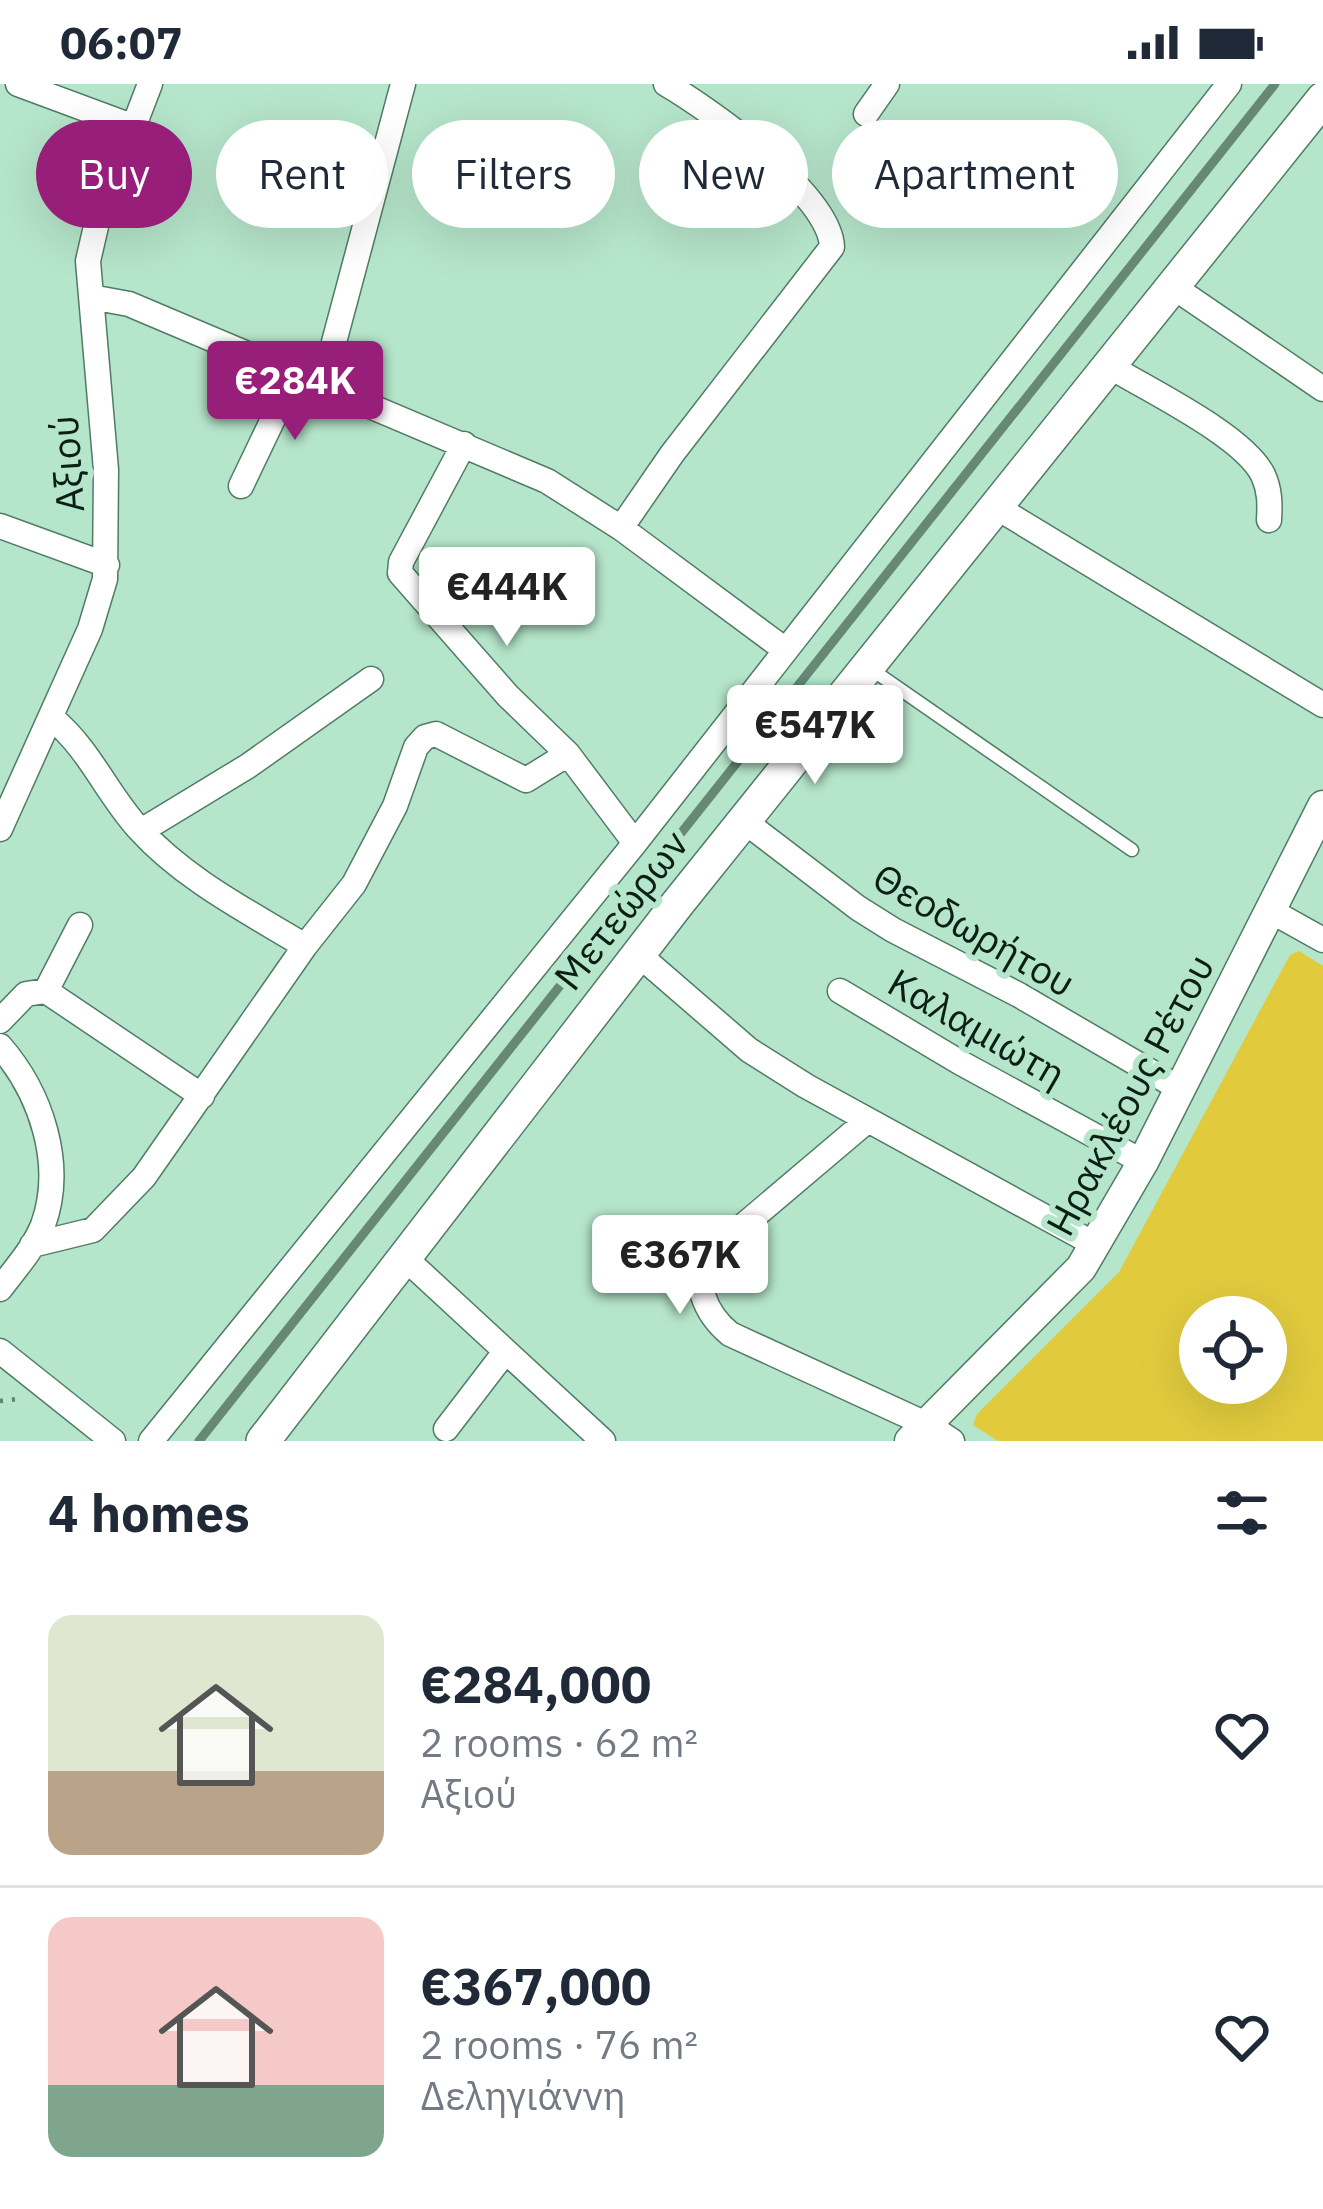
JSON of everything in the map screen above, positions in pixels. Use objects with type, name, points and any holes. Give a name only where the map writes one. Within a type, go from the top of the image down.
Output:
[{"type":"main road","name":"Μετεώρων","points":[[263,1441],[744,820],[1317,118]]},
{"type":"street","points":[[19,84],[85,96],[123,120]]},
{"type":"street","name":"Αξιού","points":[[137,120],[150,84]]},
{"type":"street","points":[[322,387],[403,84]]},
{"type":"street","points":[[621,528],[833,240],[815,208],[760,150],[666,84]]},
{"type":"street","points":[[866,114],[887,84]]},
{"type":"street","points":[[151,1441],[635,843],[1229,84]]},
{"type":"street","name":"Αξιού","points":[[0,829],[97,611],[107,565],[106,470],[91,297],[90,246],[97,228]]},
{"type":"street","points":[[1175,288],[1323,389]]},
{"type":"street","points":[[91,297],[129,304],[547,481],[621,528],[784,649]]},
{"type":"street","points":[[1111,367],[1243,448],[1264,477],[1269,520]]},
{"type":"street","points":[[241,486],[294,375]]},
{"type":"street","points":[[464,445],[401,562],[400,573],[508,696],[568,754],[635,843]]},
{"type":"street","points":[[996,507],[1323,705]]},
{"type":"street","points":[[0,526],[107,565]]},
{"type":"street","points":[[141,831],[248,766],[371,680]]},
{"type":"street","points":[[52,718],[77,740],[141,831],[208,888],[305,946]]},
{"type":"street","points":[[32,1245],[66,1239],[103,1224],[145,1177],[361,871],[424,737],[436,734],[526,781],[568,754]]},
{"type":"street","name":"Ηρακλέους Ρέτου","points":[[930,1435],[1081,1268],[1096,1244],[1143,1162],[1323,806]]},
{"type":"street","name":"Θεοδωρήτου","points":[[744,820],[875,919],[1019,994],[1178,1087]]},
{"type":"street","points":[[1270,910],[1323,940]]},
{"type":"street","points":[[46,991],[80,925]]},
{"type":"street","points":[[638,954],[749,1050],[1096,1244]]},
{"type":"street","points":[[0,1021],[26,994],[46,991],[202,1096]]},
{"type":"street","name":"Καλαμιώτη","points":[[840,991],[1143,1162]]},
{"type":"street","points":[[0,1046],[30,1088],[48,1146],[48,1205],[32,1245],[0,1288]]},
{"type":"street","points":[[868,1120],[711,1253],[700,1270],[700,1286],[713,1321],[730,1334],[930,1435]]},
{"type":"street","points":[[407,1260],[603,1441]]},
{"type":"street","points":[[0,1351],[113,1441]]},
{"type":"street","points":[[446,1429],[505,1352]]},
{"type":"lane","points":[[867,666],[1132,850]]},
{"type":"path","points":[[593,891],[618,913],[678,903]]},
{"type":"shaded area","points":[[1299,951],[1323,966],[1323,1441],[998,1441],[973,1425],[977,1414],[1119,1272],[1290,955]]},
{"type":"railway","points":[[199,1441],[1275,84]]}]
